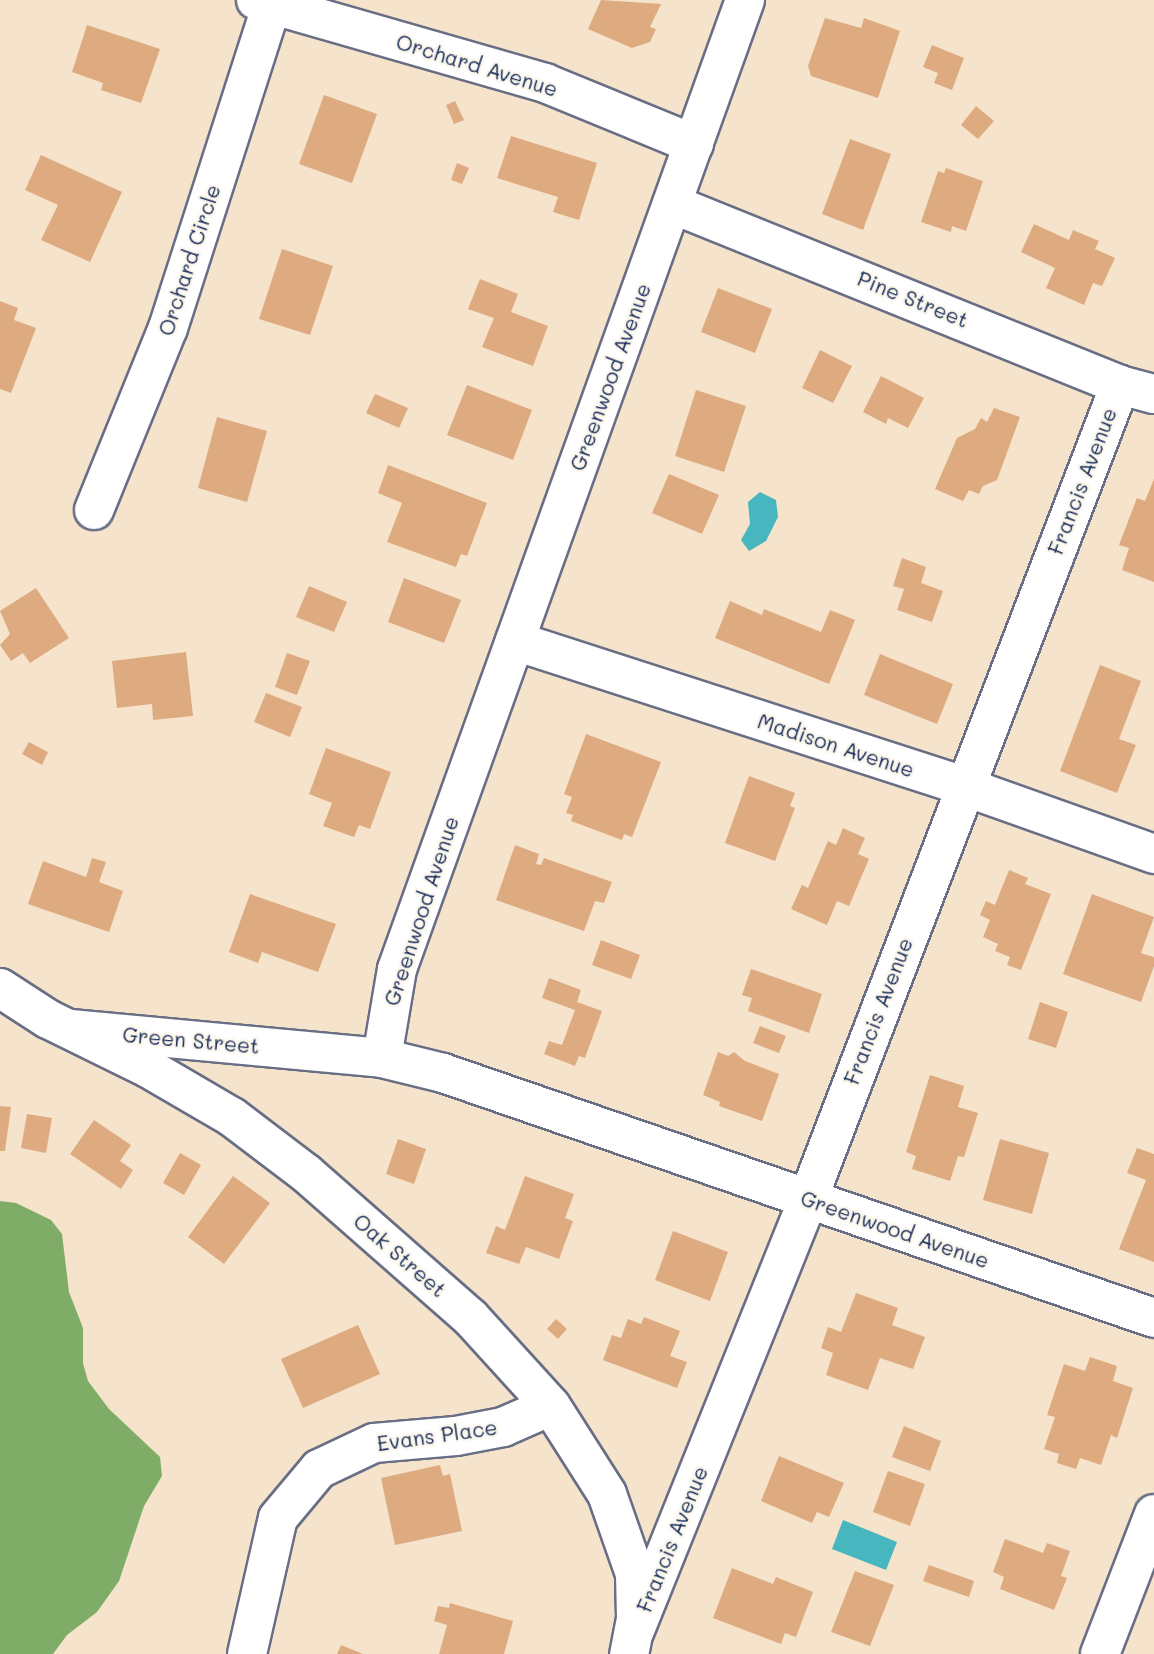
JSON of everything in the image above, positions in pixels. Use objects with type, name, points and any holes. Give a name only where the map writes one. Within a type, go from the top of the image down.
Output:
[{"type":"street","name":"Greenwood Avenue","points":[[746,0],[397,969],[382,1058],[443,1073],[1154,1318]]},
{"type":"street","name":"Orchard Avenue","points":[[264,3],[545,83],[694,144]]},
{"type":"street","name":"Orchard Circle","points":[[94,510],[168,328],[264,3]]},
{"type":"street","name":"Pine Street","points":[[672,204],[1137,389]]},
{"type":"street","name":"Francis Avenue","points":[[631,1644],[808,1199],[963,786],[1137,389]]},
{"type":"street","name":"Madison Avenue","points":[[515,641],[963,786],[1154,854]]},
{"type":"street","name":"Oak Street","points":[[0,988],[68,1029],[188,1090],[260,1136],[470,1317],[551,1406],[591,1464],[619,1521],[635,1574],[631,1644]]},
{"type":"street","name":"Green Street","points":[[0,1022],[382,1058]]},
{"type":"street","name":"Evans Place","points":[[247,1654],[278,1518],[319,1469],[374,1443],[491,1429],[551,1406]]},
{"type":"street","points":[[1100,1654],[1144,1575],[1154,1514]]},
{"type":"green space","points":[[0,1201],[16,1203],[51,1220],[62,1234],[69,1292],[83,1328],[83,1363],[88,1381],[109,1409],[160,1457],[162,1476],[144,1506],[119,1581],[97,1612],[67,1635],[53,1654],[0,1654]]},
{"type":"water","points":[[760,492],[776,500],[778,517],[766,541],[749,551],[741,540],[750,524],[748,502]]},
{"type":"water","points":[[843,1520],[897,1542],[886,1570],[832,1549]]},
{"type":"building","points":[[601,0],[661,4],[650,27],[656,29],[650,42],[632,48],[588,29]]},
{"type":"building","points":[[825,18],[861,28],[864,18],[900,31],[878,98],[811,76],[808,66]]},
{"type":"building","points":[[87,25],[160,49],[141,103],[101,90],[103,83],[72,72]]},
{"type":"building","points":[[932,45],[964,58],[952,90],[934,83],[938,73],[923,67]]},
{"type":"building","points":[[324,95],[377,114],[352,183],[299,164]]},
{"type":"building","points":[[455,101],[464,120],[454,124],[446,105]]},
{"type":"building","points":[[976,106],[994,121],[978,139],[961,125]]},
{"type":"building","points":[[511,136],[597,163],[579,220],[553,212],[558,197],[497,178]]},
{"type":"building","points":[[850,139],[891,154],[863,230],[822,214]]},
{"type":"building","points":[[41,155],[122,192],[90,262],[41,240],[58,205],[25,190]]},
{"type":"building","points":[[457,163],[469,168],[462,184],[451,180]]},
{"type":"building","points":[[946,168],[983,181],[966,231],[952,226],[951,232],[921,222],[938,171],[944,173]]},
{"type":"building","points":[[1034,224],[1069,240],[1073,230],[1099,241],[1095,249],[1115,258],[1102,286],[1093,283],[1084,305],[1046,288],[1055,268],[1021,252]]},
{"type":"building","points":[[282,249],[333,266],[310,335],[259,319]]},
{"type":"building","points":[[480,279],[518,294],[511,312],[548,326],[533,366],[482,347],[494,318],[468,309]]},
{"type":"building","points":[[718,288],[772,309],[755,353],[701,332]]},
{"type":"building","points":[[0,301],[18,308],[14,320],[36,328],[11,393],[0,389]]},
{"type":"building","points":[[820,350],[852,366],[833,403],[802,388]]},
{"type":"building","points":[[881,376],[924,398],[908,428],[888,418],[886,424],[863,412]]},
{"type":"building","points":[[467,385],[532,410],[513,460],[447,435]]},
{"type":"building","points":[[696,390],[746,406],[724,472],[675,456]]},
{"type":"building","points":[[375,394],[408,408],[399,428],[366,413]]},
{"type":"building","points":[[994,408],[1020,417],[997,480],[983,486],[979,494],[969,490],[963,501],[935,489],[957,438],[975,429],[981,418],[987,422]]},
{"type":"building","points":[[217,417],[267,431],[247,502],[198,488]]},
{"type":"building","points":[[388,465],[487,503],[467,556],[461,554],[456,567],[387,542],[402,503],[378,493]]},
{"type":"building","points":[[669,474],[719,495],[702,534],[652,513]]},
{"type":"building","points":[[1154,479],[1154,582],[1122,570],[1129,548],[1119,545],[1137,498],[1145,501]]},
{"type":"building","points":[[902,558],[926,567],[921,583],[943,591],[932,622],[897,610],[904,589],[893,586]]},
{"type":"building","points":[[404,578],[461,600],[444,643],[388,622]]},
{"type":"building","points":[[309,586],[347,602],[334,632],[296,617]]},
{"type":"building","points":[[36,588],[69,638],[30,663],[23,653],[11,661],[0,645],[10,634],[0,611]]},
{"type":"building","points":[[730,601],[762,615],[764,609],[821,632],[830,610],[855,620],[829,684],[715,638]]},
{"type":"building","points":[[186,652],[193,716],[153,720],[152,704],[117,708],[112,661]]},
{"type":"building","points":[[287,653],[310,661],[297,695],[275,687]]},
{"type":"building","points":[[880,654],[953,684],[937,724],[864,695]]},
{"type":"building","points":[[1100,665],[1141,681],[1119,739],[1136,745],[1117,793],[1060,771]]},
{"type":"building","points":[[266,693],[302,707],[290,737],[254,722]]},
{"type":"building","points":[[586,734],[661,762],[632,837],[624,834],[622,840],[571,821],[573,815],[566,813],[572,797],[564,794]]},
{"type":"building","points":[[29,742],[48,752],[42,765],[22,754]]},
{"type":"building","points":[[326,748],[391,772],[370,829],[359,825],[354,837],[323,826],[332,803],[309,794]]},
{"type":"building","points":[[749,776],[795,793],[790,806],[795,808],[775,861],[725,843]]},
{"type":"building","points":[[843,828],[865,838],[858,854],[869,859],[849,906],[837,901],[827,925],[791,909],[802,885],[808,888],[828,841],[836,845]]},
{"type":"building","points":[[515,845],[539,854],[536,864],[541,865],[544,858],[612,882],[604,903],[595,901],[584,931],[496,900]]},
{"type":"building","points":[[92,858],[106,862],[99,882],[123,891],[109,932],[28,904],[43,861],[86,877]]},
{"type":"building","points":[[1009,870],[1028,878],[1025,884],[1051,894],[1021,970],[1007,965],[1010,957],[995,951],[998,944],[983,937],[990,920],[980,915],[986,901],[995,905]]},
{"type":"building","points":[[250,894],[336,924],[318,972],[262,952],[258,963],[229,952]]},
{"type":"building","points":[[1092,894],[1154,917],[1141,953],[1154,957],[1154,966],[1141,1002],[1063,974]]},
{"type":"building","points":[[601,940],[640,955],[631,979],[592,965]]},
{"type":"building","points":[[751,969],[822,994],[809,1033],[748,1011],[752,998],[742,995]]},
{"type":"building","points":[[549,978],[581,990],[577,1002],[602,1011],[585,1058],[579,1056],[575,1066],[544,1054],[549,1041],[562,1045],[575,1010],[542,998]]},
{"type":"building","points":[[1040,1002],[1068,1012],[1056,1048],[1028,1039]]},
{"type":"building","points":[[760,1026],[786,1036],[779,1053],[753,1043]]},
{"type":"building","points":[[718,1052],[728,1056],[734,1052],[745,1061],[779,1074],[762,1121],[719,1106],[720,1102],[703,1095]]},
{"type":"building","points":[[930,1075],[964,1086],[958,1107],[978,1113],[964,1157],[958,1156],[950,1181],[912,1169],[916,1156],[906,1152]]},
{"type":"building","points":[[0,1106],[11,1107],[5,1151],[0,1151]]},
{"type":"building","points":[[27,1114],[52,1118],[46,1153],[21,1148]]},
{"type":"building","points":[[94,1120],[131,1145],[120,1161],[133,1170],[121,1189],[70,1154]]},
{"type":"building","points":[[398,1139],[426,1149],[414,1184],[386,1174]]},
{"type":"building","points":[[1000,1139],[1049,1153],[1032,1214],[983,1200]]},
{"type":"building","points":[[1137,1148],[1154,1154],[1154,1262],[1119,1249],[1146,1180],[1127,1173]]},
{"type":"building","points":[[180,1153],[201,1165],[184,1195],[163,1183]]},
{"type":"building","points":[[233,1176],[270,1203],[224,1264],[188,1237]]},
{"type":"building","points":[[525,1176],[574,1194],[565,1218],[573,1221],[559,1259],[526,1247],[519,1264],[486,1253],[496,1226],[505,1230]]},
{"type":"building","points":[[673,1231],[728,1252],[710,1301],[655,1280]]},
{"type":"building","points":[[856,1293],[898,1308],[892,1325],[925,1337],[913,1369],[880,1358],[868,1390],[826,1375],[833,1353],[821,1348],[828,1327],[841,1332]]},
{"type":"building","points":[[644,1317],[680,1331],[670,1356],[687,1362],[677,1388],[603,1360],[612,1335],[621,1338],[628,1319],[641,1324]]},
{"type":"building","points":[[556,1319],[567,1329],[558,1339],[547,1329]]},
{"type":"building","points":[[358,1325],[380,1374],[303,1408],[281,1359]]},
{"type":"building","points":[[1090,1357],[1117,1366],[1113,1381],[1133,1388],[1117,1438],[1111,1435],[1101,1465],[1080,1458],[1076,1469],[1057,1463],[1059,1454],[1044,1449],[1055,1417],[1047,1415],[1064,1364],[1085,1371]]},
{"type":"building","points":[[904,1426],[941,1441],[930,1471],[892,1457]]},
{"type":"building","points":[[779,1456],[844,1483],[829,1517],[817,1512],[812,1523],[761,1501]]},
{"type":"building","points":[[440,1465],[443,1476],[450,1474],[462,1531],[395,1545],[381,1478]]},
{"type":"building","points":[[888,1471],[925,1484],[910,1526],[873,1512]]},
{"type":"building","points":[[1005,1539],[1043,1553],[1047,1543],[1070,1551],[1061,1576],[1067,1578],[1054,1610],[1000,1589],[1004,1577],[993,1572]]},
{"type":"building","points":[[929,1565],[974,1581],[969,1597],[923,1581]]},
{"type":"building","points":[[732,1568],[773,1584],[776,1577],[813,1592],[796,1637],[785,1633],[781,1644],[713,1618]]},
{"type":"building","points":[[855,1571],[894,1585],[870,1646],[831,1632]]},
{"type":"building","points":[[450,1603],[513,1621],[504,1654],[439,1654],[447,1625],[434,1621],[438,1606],[449,1608]]},
{"type":"building","points":[[341,1645],[363,1654],[337,1654]]}]
